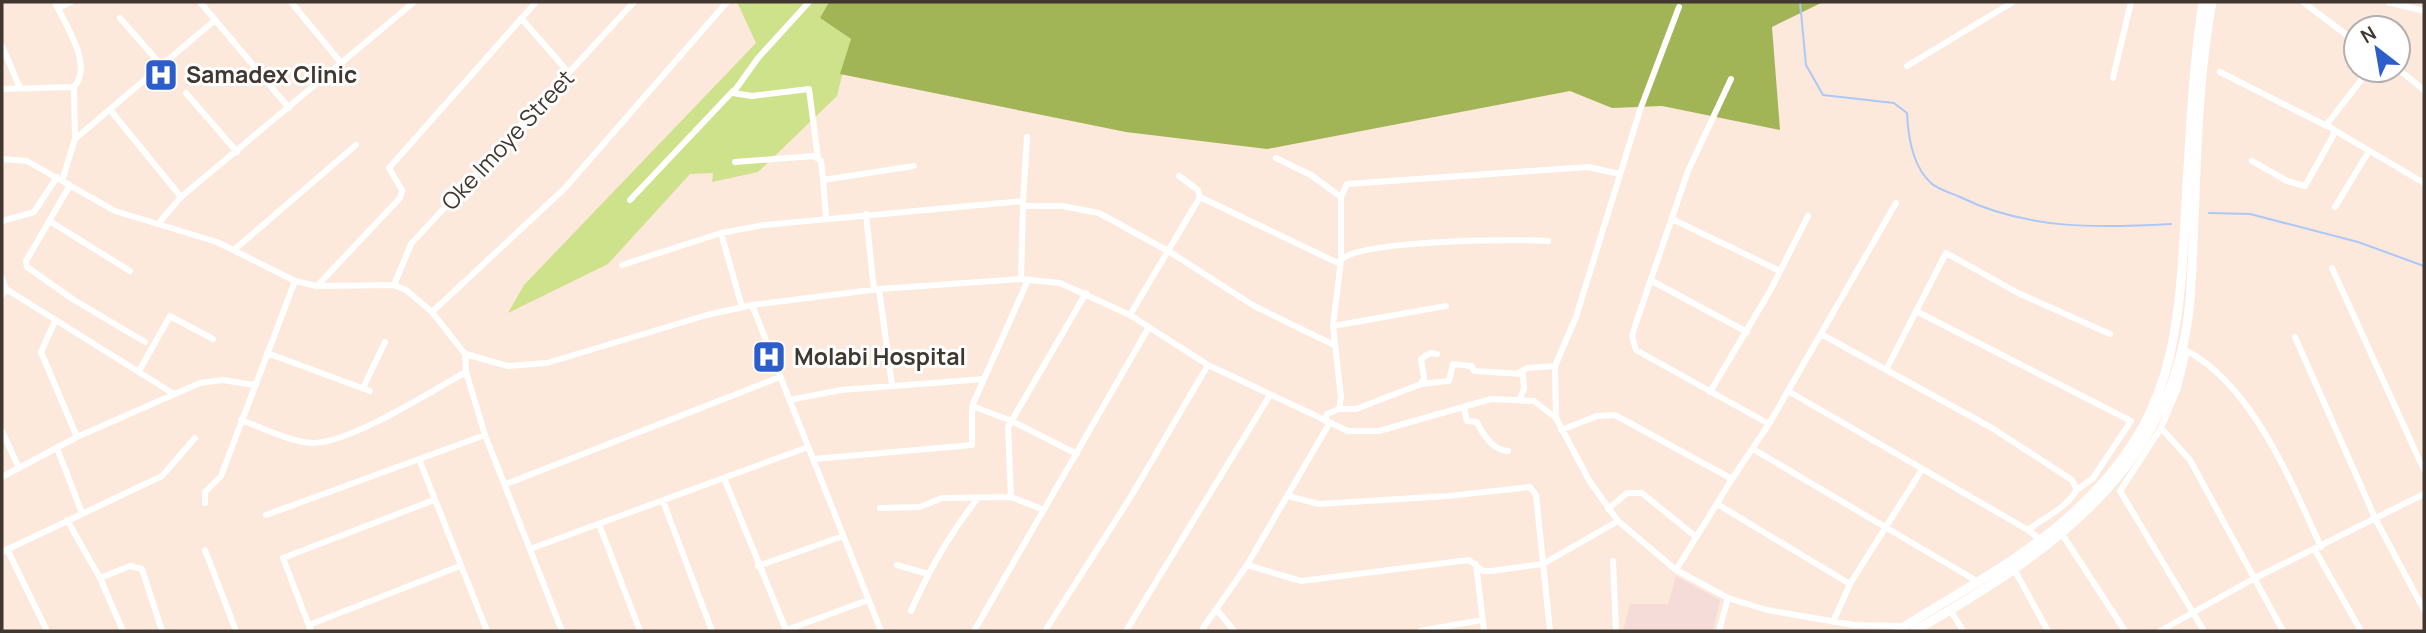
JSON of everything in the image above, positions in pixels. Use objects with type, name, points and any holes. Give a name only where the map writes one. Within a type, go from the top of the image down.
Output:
[{"type":"main road","points":[[1907,630],[2041,540],[2077,510],[2110,482],[2139,436],[2158,393],[2176,337],[2181,300],[2189,148],[2203,2]]},
{"type":"main road","points":[[1907,630],[1951,611],[2015,570],[2062,534],[2146,440],[2184,339],[2190,301],[2204,63],[2212,2]]},
{"type":"street","points":[[2,222],[34,212],[60,179],[75,139],[74,87],[81,76],[82,64],[57,5],[71,2]]},
{"type":"street","points":[[200,2],[289,108]]},
{"type":"street","points":[[291,2],[342,64]]},
{"type":"street","points":[[158,224],[181,197],[414,2]]},
{"type":"street","points":[[317,286],[400,198],[402,190],[389,168],[536,2]]},
{"type":"street","name":"Oke Imoye Street","points":[[394,285],[411,244],[634,2]]},
{"type":"street","points":[[432,313],[565,188],[727,2]]},
{"type":"street","points":[[630,200],[733,91],[809,2]]},
{"type":"street","points":[[1907,66],[2013,2]]},
{"type":"street","points":[[2113,78],[2131,2]]},
{"type":"street","points":[[2304,2],[2342,31]]},
{"type":"street","points":[[2388,2],[2424,11]]},
{"type":"street","points":[[1679,7],[1620,174],[1576,317],[1555,366],[1556,418],[1560,430],[1608,509],[1618,521],[1676,570],[1728,598],[1767,610],[1869,628],[1907,630]]},
{"type":"street","points":[[121,18],[162,66]]},
{"type":"street","points":[[521,18],[569,73]]},
{"type":"street","points":[[75,139],[215,20]]},
{"type":"street","points":[[2,46],[20,88]]},
{"type":"street","points":[[2220,72],[2327,125],[2424,183]]},
{"type":"street","points":[[1731,79],[1697,147],[1635,326],[1632,345],[1636,350],[1769,424]]},
{"type":"street","points":[[2417,84],[2424,79]]},
{"type":"street","points":[[2412,80],[2424,90]]},
{"type":"street","points":[[2327,125],[2358,84]]},
{"type":"street","points":[[2,89],[74,87]]},
{"type":"street","points":[[733,91],[738,96],[752,96],[809,89],[826,217]]},
{"type":"street","points":[[186,93],[237,152]]},
{"type":"street","points":[[111,111],[181,197]]},
{"type":"street","points":[[2252,161],[2287,181],[2305,186],[2334,130]]},
{"type":"street","points":[[814,459],[969,446],[973,441],[972,406],[1024,279],[1023,203],[1027,137]]},
{"type":"street","points":[[233,250],[356,145]]},
{"type":"street","points":[[2335,207],[2369,151]]},
{"type":"street","points":[[735,162],[818,158]]},
{"type":"street","points":[[1276,158],[1311,175],[1341,197]]},
{"type":"street","points":[[2,159],[27,161],[115,211],[217,242],[295,281],[317,286],[394,285],[406,290],[432,313],[465,354],[508,366],[547,363],[752,305],[877,290],[1024,279],[1060,283],[1086,293],[1130,315],[1208,365],[1327,422],[1364,433],[1492,400],[1520,398],[1544,406],[1556,418]]},
{"type":"street","points":[[823,180],[914,166]]},
{"type":"street","points":[[1339,410],[1341,398],[1334,326],[1341,262],[1341,197],[1347,184],[1588,167],[1620,174]]},
{"type":"street","points":[[1130,315],[1170,252],[1200,197],[1198,190],[1179,176]]},
{"type":"street","points":[[70,186],[26,261],[27,267],[74,300],[145,342]]},
{"type":"street","points":[[1200,197],[1341,262]]},
{"type":"street","points":[[1676,570],[1769,424],[1896,202]]},
{"type":"street","points":[[622,265],[721,233],[826,217],[1023,203],[1062,206],[1099,213],[1170,252],[1254,306],[1334,345]]},
{"type":"street","points":[[866,214],[891,385]]},
{"type":"street","points":[[1710,392],[1747,332],[1808,216]]},
{"type":"street","points":[[1672,219],[1780,271]]},
{"type":"street","points":[[51,222],[130,271]]},
{"type":"street","points":[[721,233],[742,307]]},
{"type":"street","points":[[1341,262],[1357,251],[1440,243],[1548,242]]},
{"type":"street","points":[[1886,370],[1947,253],[2018,293],[2110,334]]},
{"type":"street","points":[[2332,268],[2424,470]]},
{"type":"street","points":[[2,278],[4,292],[174,394]]},
{"type":"street","points":[[205,503],[205,492],[218,481],[295,281]]},
{"type":"street","points":[[1652,281],[1747,332]]},
{"type":"street","points":[[1011,497],[1008,432],[1012,421],[1086,293]]},
{"type":"street","points":[[752,305],[881,631]]},
{"type":"street","points":[[1334,326],[1446,306]]},
{"type":"street","points":[[1916,311],[2131,421],[2093,478],[2077,490],[2061,509],[2028,530]]},
{"type":"street","points":[[139,372],[170,316],[213,339]]},
{"type":"street","points":[[55,321],[41,352],[77,437]]},
{"type":"street","points":[[974,631],[1149,327]]},
{"type":"street","points":[[1821,334],[2049,463],[2072,480],[2077,490]]},
{"type":"street","points":[[2295,337],[2376,520],[2424,610]]},
{"type":"street","points":[[267,353],[366,389],[386,342]]},
{"type":"street","points":[[2204,631],[2120,491],[2161,428],[2178,388],[2188,351],[2207,362],[2227,381],[2256,422],[2361,631]]},
{"type":"street","points":[[1421,384],[1424,378],[1421,359],[1430,353],[1437,354]]},
{"type":"street","points":[[465,354],[466,372],[485,435],[562,631]]},
{"type":"street","points":[[1203,628],[1247,565],[1289,496],[1327,422],[1327,414],[1356,409],[1421,384],[1449,381],[1457,363],[1472,366],[1474,371],[1518,373],[1527,368],[1555,366]]},
{"type":"street","points":[[1045,631],[1130,498],[1208,365]]},
{"type":"street","points":[[241,419],[299,441],[316,443],[349,434],[466,372]]},
{"type":"street","points":[[1518,373],[1526,379],[1520,398]]},
{"type":"street","points":[[506,484],[780,377]]},
{"type":"street","points":[[789,400],[891,385],[984,379]]},
{"type":"street","points":[[2,477],[77,437],[211,380],[254,385]]},
{"type":"street","points":[[1788,391],[2041,540]]},
{"type":"street","points":[[1126,631],[1270,395]]},
{"type":"street","points":[[972,406],[1012,421],[1077,454]]},
{"type":"street","points":[[1464,408],[1467,421],[1477,422],[1489,443],[1498,450],[1508,451]]},
{"type":"street","points":[[1560,430],[1597,416],[1615,415],[1732,479]]},
{"type":"street","points":[[2161,428],[2190,460],[2283,631]]},
{"type":"street","points":[[2,431],[19,468]]},
{"type":"street","points":[[266,515],[485,435]]},
{"type":"street","points":[[47,631],[4,550],[162,476],[195,438]]},
{"type":"street","points":[[530,549],[808,447]]},
{"type":"street","points":[[57,448],[82,513]]},
{"type":"street","points":[[1753,449],[1980,583]]},
{"type":"street","points":[[419,459],[486,631]]},
{"type":"street","points":[[1833,622],[1850,584],[1921,471]]},
{"type":"street","points":[[724,478],[784,631],[868,600]]},
{"type":"street","points":[[1289,496],[1320,504],[1530,487],[1536,495],[1550,631]]},
{"type":"street","points":[[1608,509],[1627,493],[1642,493],[1696,537]]},
{"type":"street","points":[[2160,631],[2253,579],[2424,494]]},
{"type":"street","points":[[880,508],[920,507],[942,498],[1011,497],[1044,510]]},
{"type":"street","points":[[911,611],[928,573],[956,526],[978,498]]},
{"type":"street","points":[[434,500],[282,558],[310,628],[460,566]]},
{"type":"street","points":[[663,501],[712,631]]},
{"type":"street","points":[[1717,504],[1850,584]]},
{"type":"street","points":[[67,520],[100,578],[123,631]]},
{"type":"street","points":[[1247,565],[1301,581],[1469,560],[1483,571],[1491,571],[1543,564],[1618,521]]},
{"type":"street","points":[[599,524],[640,631]]},
{"type":"street","points":[[2062,534],[2125,631]]},
{"type":"street","points":[[758,566],[843,536]]},
{"type":"street","points":[[205,550],[236,631]]},
{"type":"street","points":[[1613,561],[1616,631]]},
{"type":"street","points":[[1476,564],[1484,631]]},
{"type":"street","points":[[897,565],[928,573]]},
{"type":"street","points":[[100,578],[130,566],[142,569],[162,631]]},
{"type":"street","points":[[2015,570],[2048,631]]},
{"type":"street","points":[[1719,631],[1728,598]]},
{"type":"street","points":[[1217,610],[1234,631]]},
{"type":"street","points":[[1951,611],[1964,631]]},
{"type":"street","points":[[1420,631],[1482,620]]},
{"type":"shaded area","points":[[1676,576],[1720,600],[1713,631],[1623,631],[1630,604],[1668,604]]},
{"type":"green space","points":[[737,2],[829,2],[820,18],[851,39],[837,96],[758,172],[712,182],[713,173],[690,174],[608,264],[508,313],[524,285],[756,43]]},
{"type":"green space","points":[[829,2],[1823,2],[1772,27],[1780,130],[1662,106],[1612,108],[1570,91],[1267,149],[1126,132],[840,74],[851,39],[820,18]]},
{"type":"waterway","points":[[1800,2],[1806,65],[1823,95],[1894,103],[1907,113],[1915,159],[1925,176],[1937,187],[1985,208],[2037,221],[2090,226],[2171,224]]},
{"type":"waterway","points":[[2209,213],[2250,214],[2358,242],[2424,266]]},
{"type":"place","name":"Samadex Clinic","points":[[161,75]]},
{"type":"place","name":"Molabi Hospital","points":[[769,357]]}]
